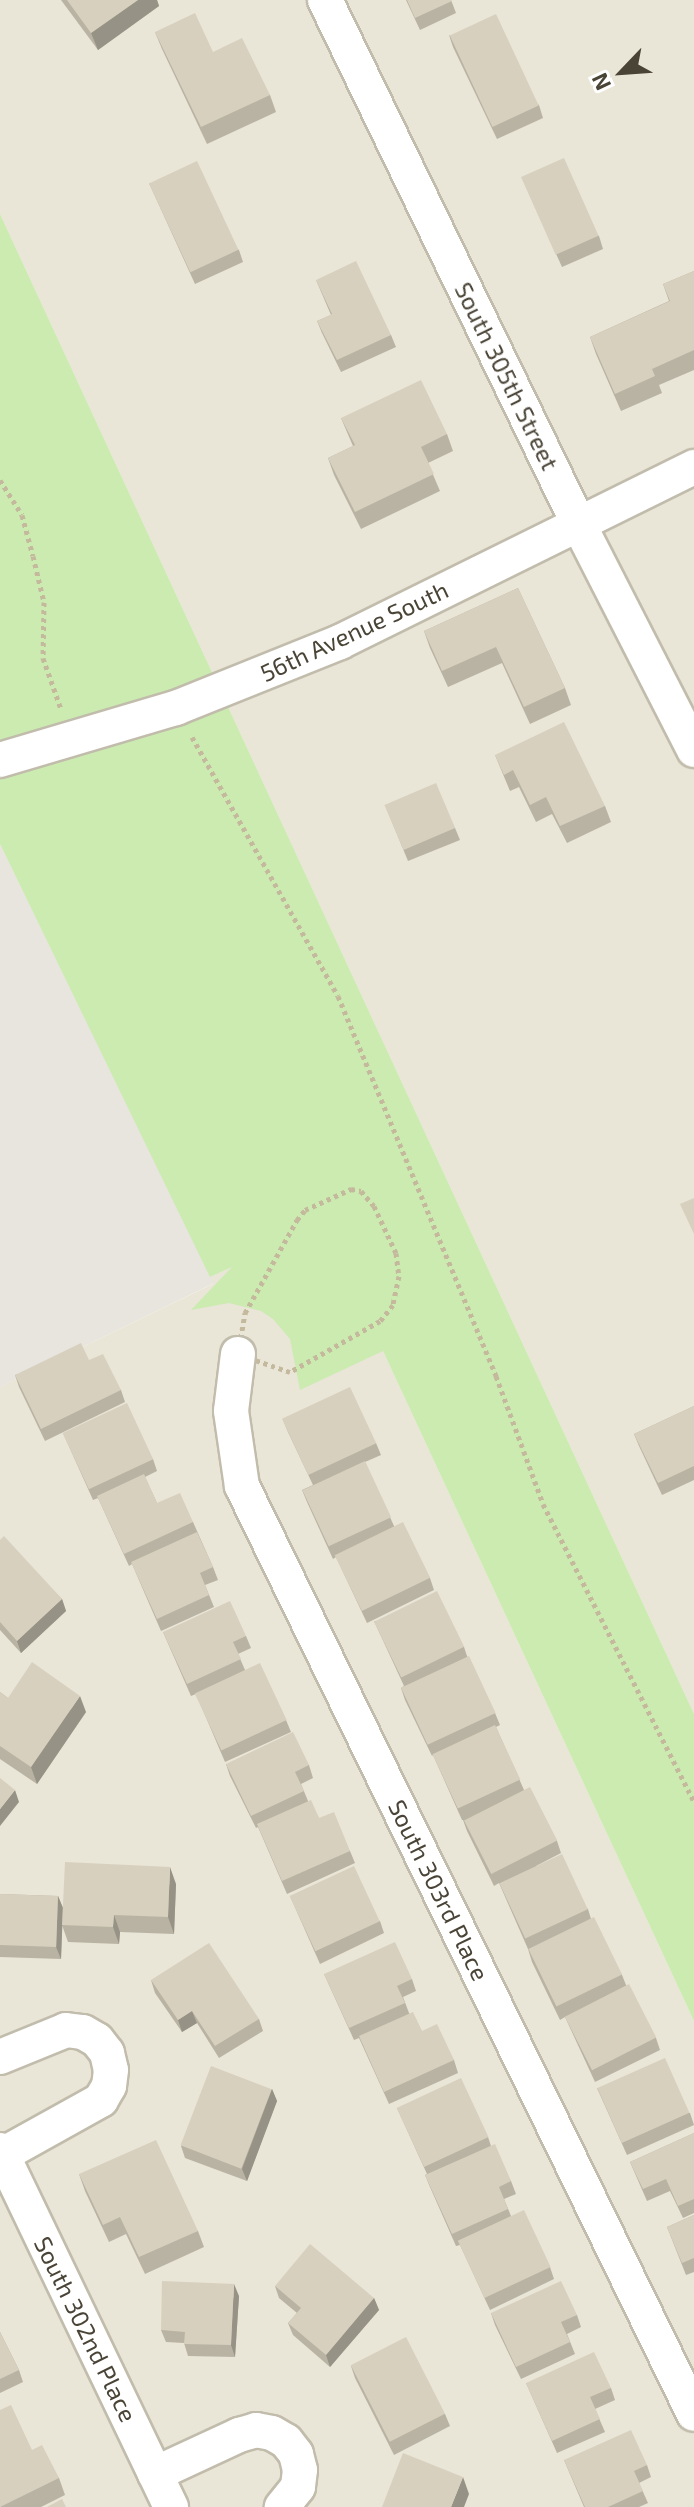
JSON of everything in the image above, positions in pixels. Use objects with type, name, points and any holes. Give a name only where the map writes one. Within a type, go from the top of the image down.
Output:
[{"type":"street","name":"South 305th Street","points":[[325,0],[578,523],[694,750]]},
{"type":"street","name":"56th Avenue South","points":[[0,760],[176,708],[340,642],[694,467]]},
{"type":"street","name":"South 303rd Place","points":[[238,1354],[231,1411],[242,1486],[694,2414]]},
{"type":"street","points":[[0,2057],[66,2030],[83,2032],[97,2040],[107,2053],[111,2070],[109,2086],[101,2100],[88,2111],[1,2153]]},
{"type":"street","name":"South 302nd Place","points":[[1,2153],[171,2507]]},
{"type":"street","points":[[155,2474],[239,2435],[256,2430],[272,2433],[286,2441],[296,2454],[300,2470],[298,2487],[282,2507]]},
{"type":"path","points":[[0,480],[22,515],[44,602],[43,658],[71,740]]},
{"type":"path","points":[[176,708],[338,996],[496,1376],[543,1504],[694,1802]]},
{"type":"path","points":[[361,1191],[374,1206],[396,1253],[399,1276],[393,1305],[380,1321],[290,1372],[238,1354],[245,1313],[297,1220],[305,1210],[340,1192],[361,1191]]},
{"type":"shaded area","points":[[0,0],[694,0],[694,1714],[0,214]]},
{"type":"shaded area","points":[[0,844],[214,1283],[0,1387]]},
{"type":"shaded area","points":[[323,1084],[383,1351],[694,2021],[694,2507],[0,2507],[0,1387],[213,1284],[210,1277],[236,1265]]},
{"type":"green space","points":[[0,214],[694,1714],[694,2021],[383,1351],[300,1390],[290,1339],[273,1319],[261,1311],[229,1303],[191,1310],[232,1267],[210,1277],[0,844]]},
{"type":"building","points":[[67,0],[138,0],[91,33]]},
{"type":"building","points":[[407,0],[451,0],[452,1],[415,18]]},
{"type":"building","points":[[195,13],[213,52],[242,38],[270,95],[201,127],[155,32]]},
{"type":"building","points":[[496,14],[539,106],[492,127],[450,36]]},
{"type":"building","points":[[564,158],[599,236],[556,255],[521,177]]},
{"type":"building","points":[[197,161],[238,250],[190,272],[149,183]]},
{"type":"building","points":[[356,261],[391,335],[337,360],[317,321],[332,314],[316,280]]},
{"type":"building","points":[[694,271],[694,350],[652,369],[655,376],[615,394],[590,337],[670,301],[663,284]]},
{"type":"building","points":[[421,380],[447,434],[421,447],[434,474],[355,512],[328,458],[355,445],[341,418]]},
{"type":"building","points":[[518,588],[565,688],[524,707],[496,647],[442,671],[424,631]]},
{"type":"building","points":[[564,722],[605,806],[560,826],[546,797],[530,805],[513,770],[504,775],[495,755]]},
{"type":"building","points":[[436,783],[455,828],[404,850],[384,805]]},
{"type":"building","points":[[694,1198],[694,1234],[680,1204]]},
{"type":"building","points":[[81,1343],[89,1360],[103,1354],[121,1390],[41,1429],[15,1375]]},
{"type":"building","points":[[350,1387],[376,1443],[308,1475],[282,1419]]},
{"type":"building","points":[[127,1403],[153,1459],[89,1489],[63,1433]]},
{"type":"building","points":[[694,1406],[694,1466],[658,1483],[634,1434]]},
{"type":"building","points":[[365,1461],[391,1517],[329,1546],[302,1490]]},
{"type":"building","points":[[144,1474],[157,1503],[180,1493],[193,1522],[124,1554],[97,1496]]},
{"type":"building","points":[[403,1522],[430,1578],[362,1611],[335,1555]]},
{"type":"building","points":[[197,1532],[213,1567],[200,1573],[209,1595],[157,1619],[131,1562]]},
{"type":"building","points":[[4,1536],[62,1599],[17,1641],[0,1622],[0,1540]]},
{"type":"building","points":[[437,1591],[464,1647],[401,1677],[374,1622]]},
{"type":"building","points":[[230,1601],[246,1636],[233,1642],[241,1659],[187,1684],[163,1632]]},
{"type":"building","points":[[469,1656],[496,1713],[428,1745],[401,1688]]},
{"type":"building","points":[[32,1662],[80,1696],[31,1767],[0,1746],[0,1692],[8,1698]]},
{"type":"building","points":[[260,1663],[287,1720],[221,1751],[195,1693]]},
{"type":"building","points":[[495,1725],[520,1779],[458,1809],[432,1754]]},
{"type":"building","points":[[293,1732],[309,1765],[295,1772],[304,1791],[251,1816],[226,1764]]},
{"type":"building","points":[[0,1778],[15,1790],[0,1809]]},
{"type":"building","points":[[530,1787],[557,1840],[491,1874],[464,1821]]},
{"type":"building","points":[[311,1800],[319,1818],[334,1812],[350,1851],[282,1881],[257,1824]]},
{"type":"building","points":[[562,1854],[588,1909],[525,1938],[499,1883]]},
{"type":"building","points":[[65,1862],[170,1867],[168,1917],[114,1915],[113,1927],[62,1925]]},
{"type":"building","points":[[354,1866],[380,1921],[315,1951],[290,1896]]},
{"type":"building","points":[[0,1894],[58,1896],[56,1947],[0,1945]]},
{"type":"building","points":[[594,1917],[622,1975],[556,2007],[528,1949]]},
{"type":"building","points":[[395,1942],[412,1979],[397,1986],[405,2003],[349,2028],[324,1974]]},
{"type":"building","points":[[209,1943],[259,2019],[215,2046],[192,2011],[178,2020],[151,1980]]},
{"type":"building","points":[[629,1984],[656,2037],[592,2070],[565,2017]]},
{"type":"building","points":[[413,2012],[422,2031],[437,2024],[454,2060],[384,2092],[359,2036]]},
{"type":"building","points":[[665,2058],[689,2113],[622,2143],[597,2088]]},
{"type":"building","points":[[211,2066],[272,2089],[241,2169],[181,2145]]},
{"type":"building","points":[[461,2078],[488,2137],[424,2167],[397,2108]]},
{"type":"building","points":[[694,2133],[694,2199],[678,2206],[666,2179],[643,2189],[630,2162]]},
{"type":"building","points":[[156,2140],[198,2231],[139,2257],[120,2217],[103,2225],[79,2174]]},
{"type":"building","points":[[495,2144],[511,2181],[499,2187],[508,2209],[452,2234],[425,2175]]},
{"type":"building","points":[[524,2210],[551,2267],[484,2298],[458,2241]]},
{"type":"building","points":[[694,2215],[694,2258],[682,2263],[667,2227]]},
{"type":"building","points":[[310,2244],[374,2298],[326,2355],[288,2323],[301,2308],[275,2286]]},
{"type":"building","points":[[162,2281],[234,2284],[231,2345],[184,2344],[185,2332],[161,2330]]},
{"type":"building","points":[[561,2281],[577,2315],[561,2322],[570,2342],[516,2367],[491,2313]]},
{"type":"building","points":[[0,2332],[19,2370],[0,2379]]},
{"type":"building","points":[[406,2337],[445,2414],[390,2442],[351,2365]]},
{"type":"building","points":[[594,2352],[611,2388],[590,2397],[600,2419],[552,2441],[526,2383]]},
{"type":"building","points":[[11,2405],[32,2450],[42,2445],[59,2478],[0,2507],[0,2410]]},
{"type":"building","points":[[631,2430],[647,2465],[634,2471],[643,2491],[608,2507],[585,2507],[564,2460]]},
{"type":"building","points":[[403,2453],[463,2477],[451,2507],[382,2507]]},
{"type":"building","points":[[62,2499],[66,2507],[47,2507]]}]
